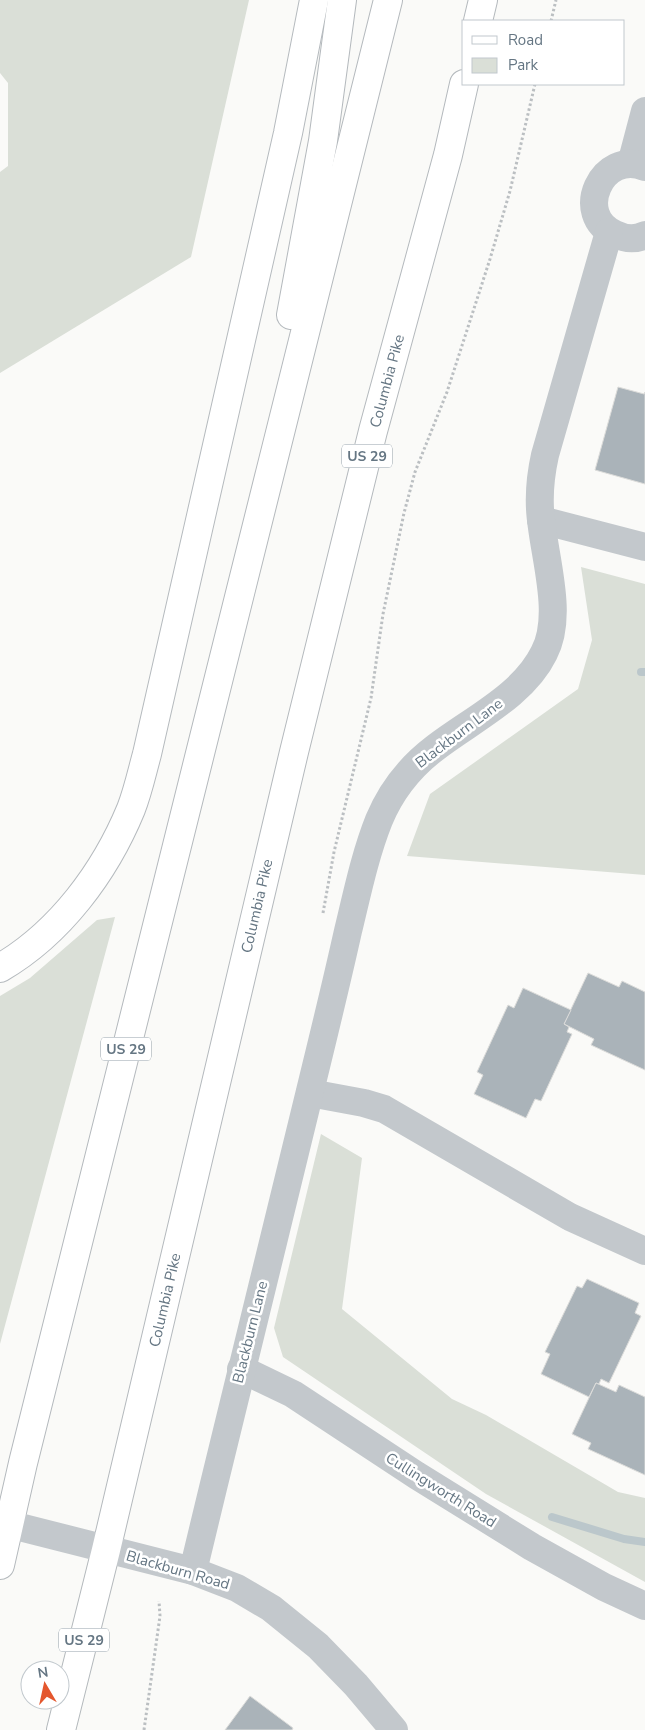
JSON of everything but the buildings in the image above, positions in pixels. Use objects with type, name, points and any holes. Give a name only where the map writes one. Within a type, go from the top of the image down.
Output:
[{"type":"main road","points":[[0,968],[49,931],[85,892],[109,853],[132,808],[147,754],[286,143],[314,0]]},
{"type":"main road","points":[[244,575],[324,141],[342,0]]},
{"type":"main road","name":"US 29","points":[[0,1566],[5,1523],[28,1444],[388,0]]},
{"type":"main road","points":[[478,20],[483,0]]},
{"type":"main road","name":"Columbia Pike","points":[[61,1730],[106,1550],[294,752],[374,431],[448,155],[464,85]]},
{"type":"street","points":[[645,111],[638,165],[615,167],[602,178],[594,194],[594,208],[598,220],[609,232],[623,238],[638,238],[645,235]]},
{"type":"street","name":"Blackburn Lane","points":[[193,1571],[362,875],[379,820],[394,789],[412,769],[433,749],[506,698],[530,674],[545,652],[551,632],[553,605],[541,520],[539,481],[609,232]]},
{"type":"street","points":[[541,520],[645,547]]},
{"type":"street","points":[[310,1093],[364,1103],[384,1109],[570,1217],[645,1251]]},
{"type":"street","name":"Cullingworth Road","points":[[241,1369],[293,1394],[416,1475],[532,1547],[604,1588],[645,1606]]},
{"type":"street","name":"Blackburn Road","points":[[5,1523],[193,1571],[237,1588],[271,1608],[318,1646],[356,1685],[394,1730]]},
{"type":"path","points":[[551,20],[556,0]]},
{"type":"path","points":[[323,914],[334,852],[370,698],[382,614],[404,513],[415,472],[447,392],[470,315],[490,259],[510,191],[535,85]]},
{"type":"path","points":[[144,1730],[160,1616],[159,1601]]},
{"type":"green space","points":[[0,0],[249,0],[191,257],[0,373],[0,172],[8,166],[8,83],[0,73]]},
{"type":"green space","points":[[581,567],[645,584],[645,875],[407,856],[430,794],[578,689],[592,640]]},
{"type":"green space","points":[[115,917],[0,1344],[0,996],[30,978],[97,920]]},
{"type":"green space","points":[[321,1134],[362,1158],[342,1309],[452,1399],[486,1415],[618,1492],[645,1498],[645,1582],[486,1494],[283,1357],[274,1328]]},
{"type":"waterway","points":[[552,1517],[624,1539],[645,1542]]}]
